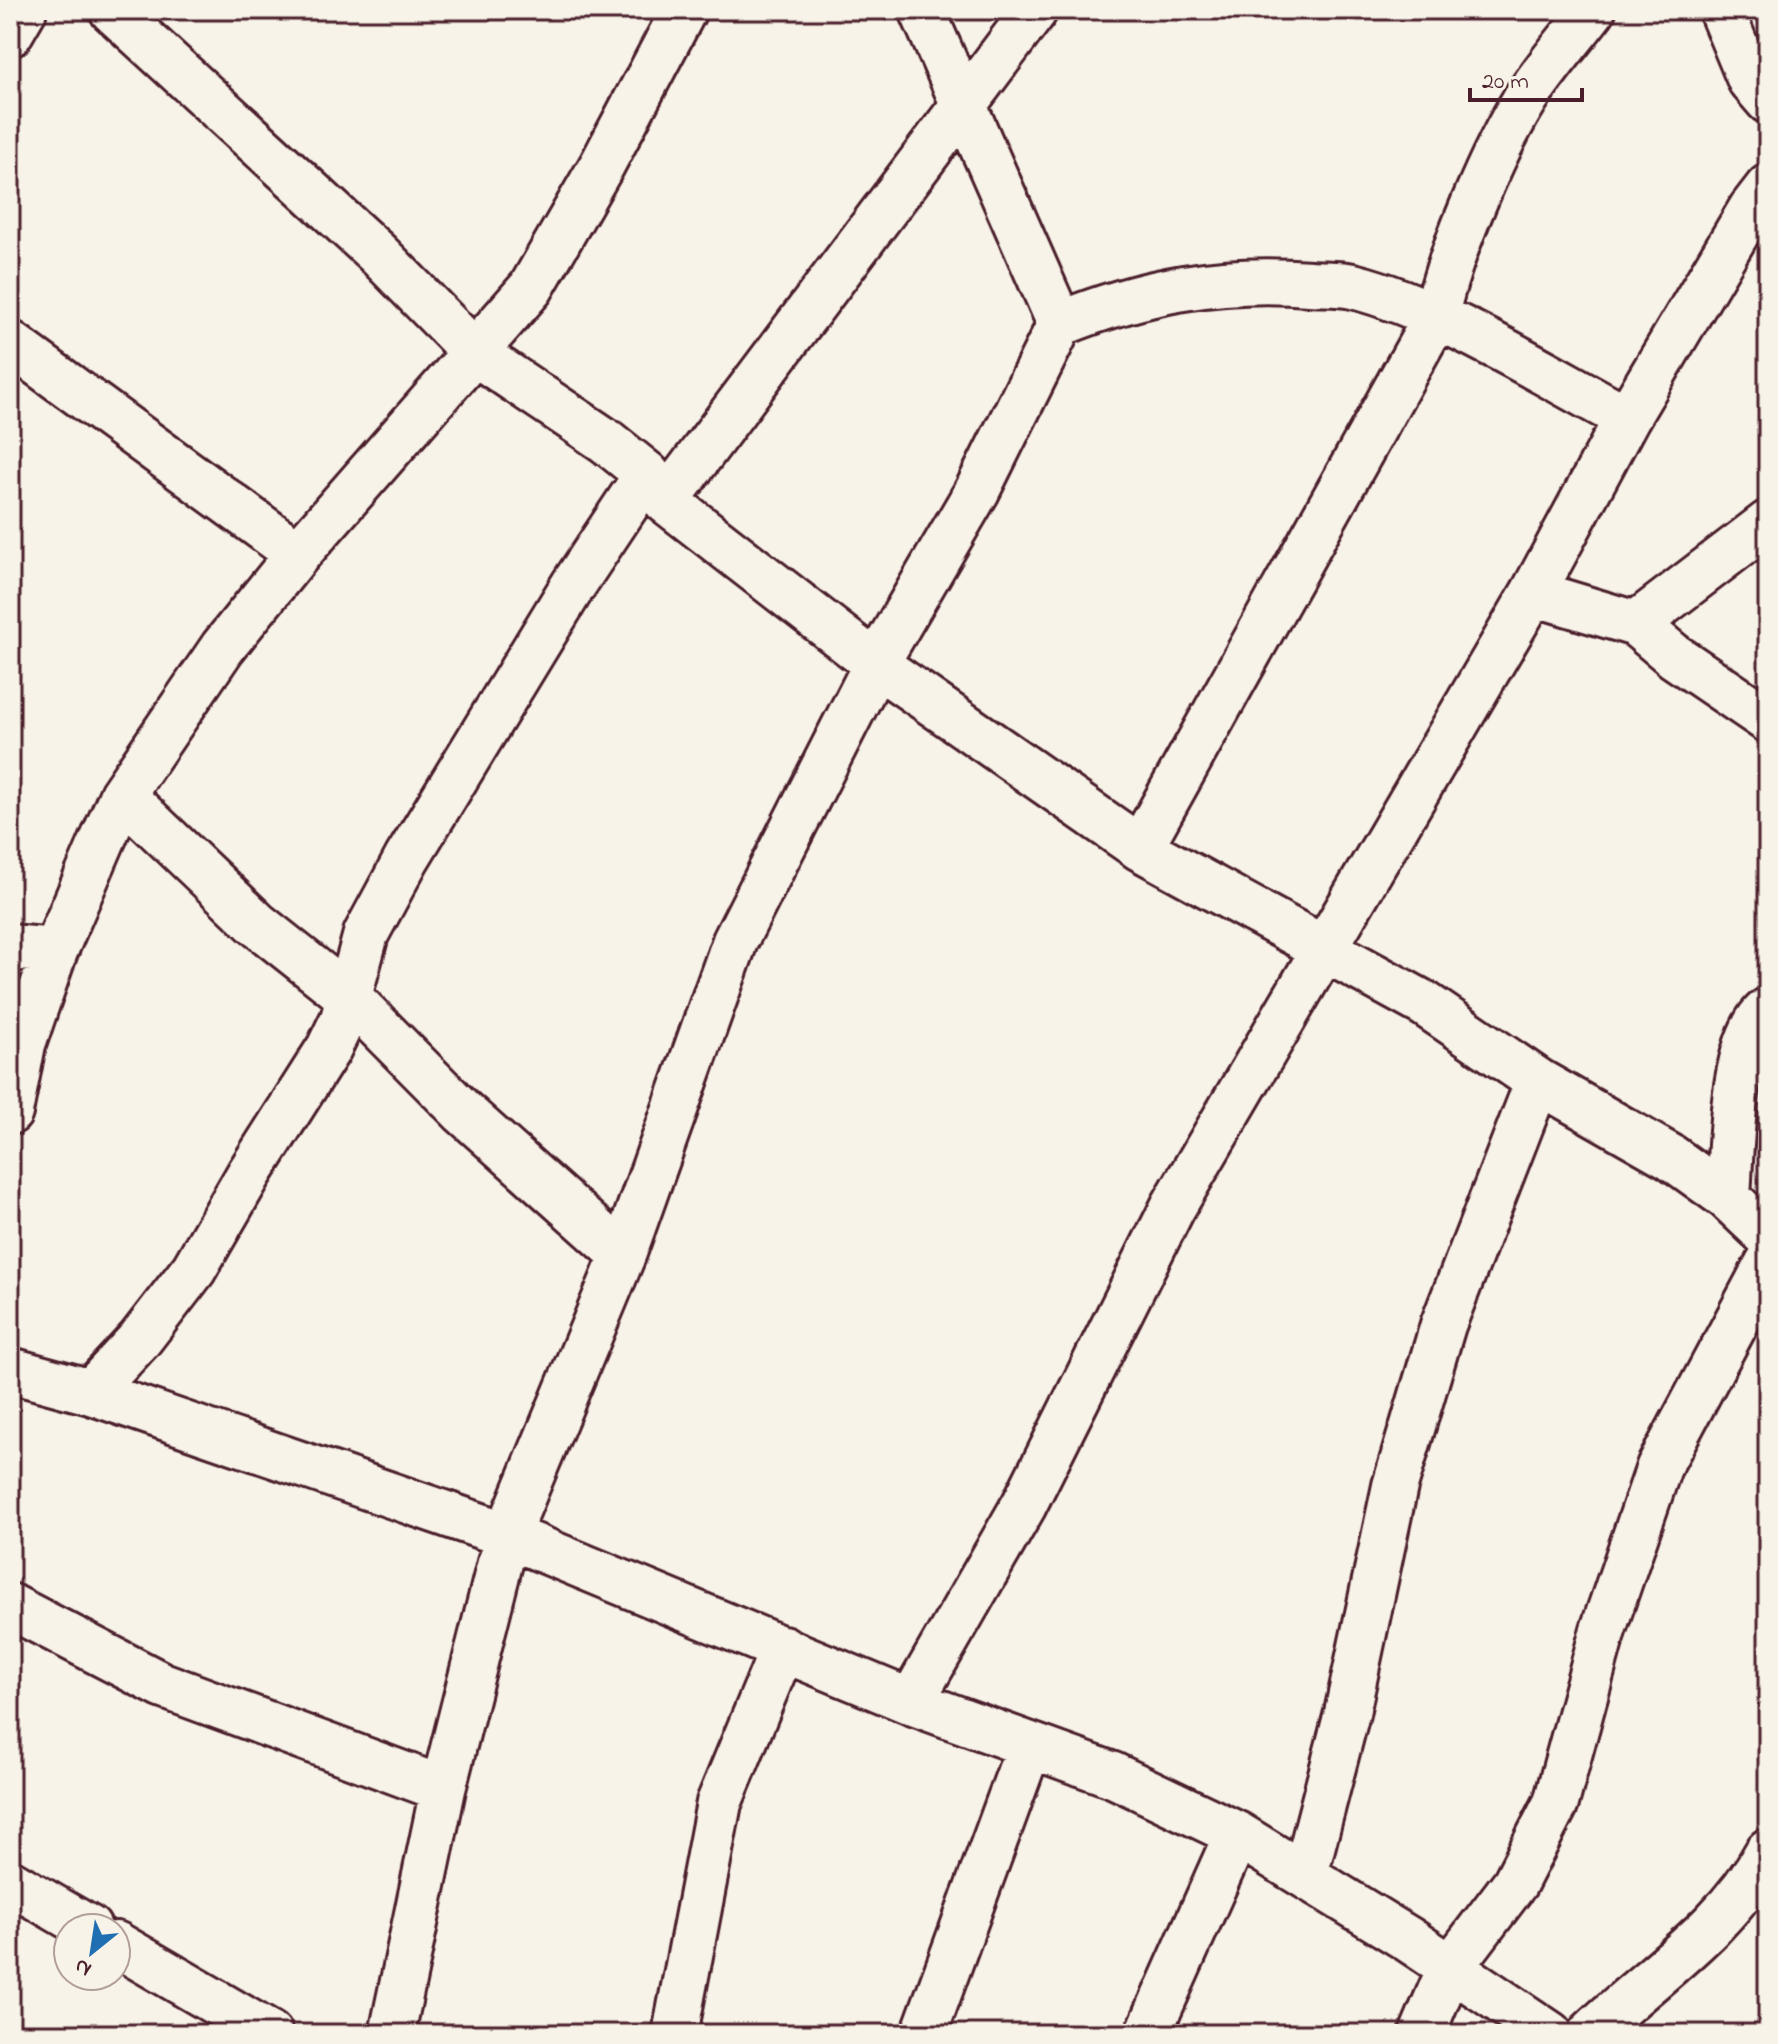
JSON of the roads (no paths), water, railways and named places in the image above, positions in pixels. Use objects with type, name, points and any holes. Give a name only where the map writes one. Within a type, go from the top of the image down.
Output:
[{"type":"street","points":[[10,34],[24,10]]},
{"type":"street","points":[[112,10],[378,254],[475,353],[606,441],[656,488],[876,664],[1140,848],[1425,1004],[1538,1081],[1671,1157],[1728,1198],[1768,1236]]},
{"type":"street","points":[[10,1112],[16,1035],[122,795],[223,647],[298,554],[531,288],[684,10]]},
{"type":"street","points":[[922,10],[962,107],[1060,324]]},
{"type":"street","points":[[91,1392],[140,1339],[194,1269],[329,1048],[349,997],[366,934],[407,858],[574,584],[656,488],[962,107],[1035,10]]},
{"type":"street","points":[[1140,848],[1436,317],[1440,295],[1486,178],[1526,98],[1593,10]]},
{"type":"street","points":[[1721,10],[1750,80],[1768,101]]},
{"type":"street","points":[[911,1702],[1024,1505],[1173,1207],[1533,593],[1627,418],[1751,209],[1768,187]]},
{"type":"street","points":[[392,2034],[443,1789],[507,1535],[623,1255],[735,941],[876,664],[977,491],[1060,324],[1130,300],[1252,278],[1352,286],[1436,317],[1627,418]]},
{"type":"street","points":[[10,343],[298,554]]},
{"type":"street","points":[[1636,624],[1768,523]]},
{"type":"street","points":[[1533,593],[1636,624],[1674,656],[1768,720]]},
{"type":"street","points":[[122,795],[257,924],[349,997],[462,1111],[623,1255]]},
{"type":"street","points":[[10,947],[55,951]]},
{"type":"street","points":[[1728,1198],[1735,1086],[1756,1022],[1768,1010]]},
{"type":"street","points":[[1305,1875],[1347,1713],[1395,1486],[1443,1325],[1538,1081]]},
{"type":"street","points":[[1422,2034],[1449,1970],[1515,1883],[1556,1803],[1603,1630],[1659,1467],[1768,1263]]},
{"type":"street","points":[[10,1370],[91,1392],[507,1535],[911,1702],[1113,1775],[1237,1834],[1408,1939],[1449,1970],[1550,2034]]},
{"type":"street","points":[[10,1606],[162,1685],[443,1789]]},
{"type":"street","points":[[675,2034],[719,1803],[783,1648]]},
{"type":"street","points":[[924,2034],[1029,1747]]},
{"type":"street","points":[[1148,2034],[1237,1834]]},
{"type":"street","points":[[1590,2034],[1717,1922],[1757,1872],[1768,1851]]},
{"type":"street","points":[[10,1882],[62,1912]]},
{"type":"street","points":[[132,1953],[270,2034]]}]
